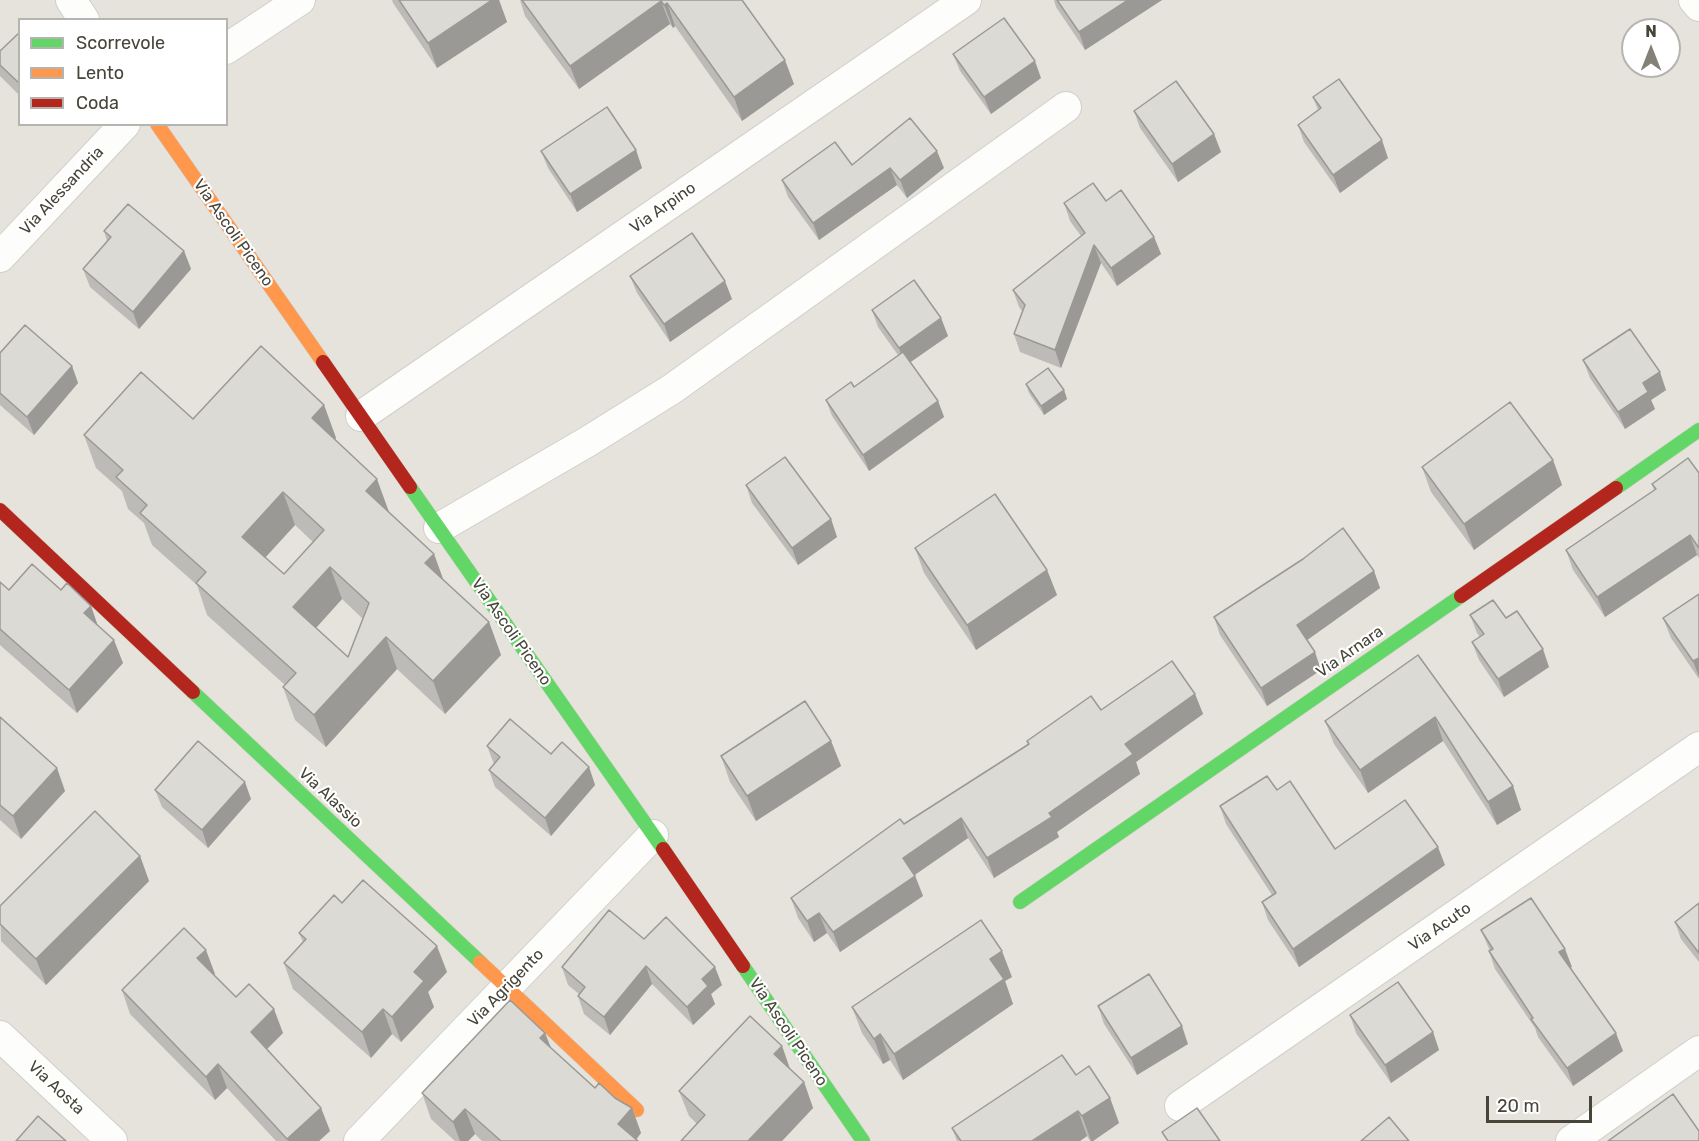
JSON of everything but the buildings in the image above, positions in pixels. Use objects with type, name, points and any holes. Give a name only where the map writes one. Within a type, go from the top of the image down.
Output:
[{"type":"street","points":[[71,0],[83,18]]},
{"type":"street","points":[[228,48],[300,0]]},
{"type":"street","name":"Via Arpino","points":[[361,416],[966,0]]},
{"type":"street","points":[[1694,0],[1699,6]]},
{"type":"street","points":[[439,528],[587,442],[672,389],[1066,106]]},
{"type":"street","name":"Via Alessandria","points":[[0,257],[123,126]]},
{"type":"street","name":"Via Ascoli Piceno","points":[[158,126],[653,835],[863,1141]]},
{"type":"street","name":"Via Arnara","points":[[1020,902],[1699,430]]},
{"type":"street","name":"Via Alassio","points":[[0,510],[637,1110]]},
{"type":"street","name":"Via Acuto","points":[[1180,1106],[1699,747]]},
{"type":"street","name":"Via Agrigento","points":[[359,1141],[653,835]]},
{"type":"street","name":"Via Aosta","points":[[0,1036],[112,1141]]},
{"type":"street","points":[[1571,1141],[1699,1051]]},
{"type":"shaded area","points":[[0,0],[1699,0],[1699,1141],[0,1141]]},
{"type":"traffic: fast","points":[[1616,488],[1699,430]]},
{"type":"traffic: fast","points":[[410,487],[663,849]]},
{"type":"traffic: fast","points":[[1020,902],[1461,596]]},
{"type":"traffic: fast","points":[[193,692],[480,962]]},
{"type":"traffic: fast","points":[[743,966],[863,1141]]},
{"type":"traffic: slow","points":[[158,126],[323,362]]},
{"type":"traffic: slow","points":[[480,962],[637,1110]]},
{"type":"traffic: jam","points":[[323,362],[410,487]]},
{"type":"traffic: jam","points":[[1461,596],[1616,488]]},
{"type":"traffic: jam","points":[[0,510],[193,692]]},
{"type":"traffic: jam","points":[[663,849],[743,966]]}]
